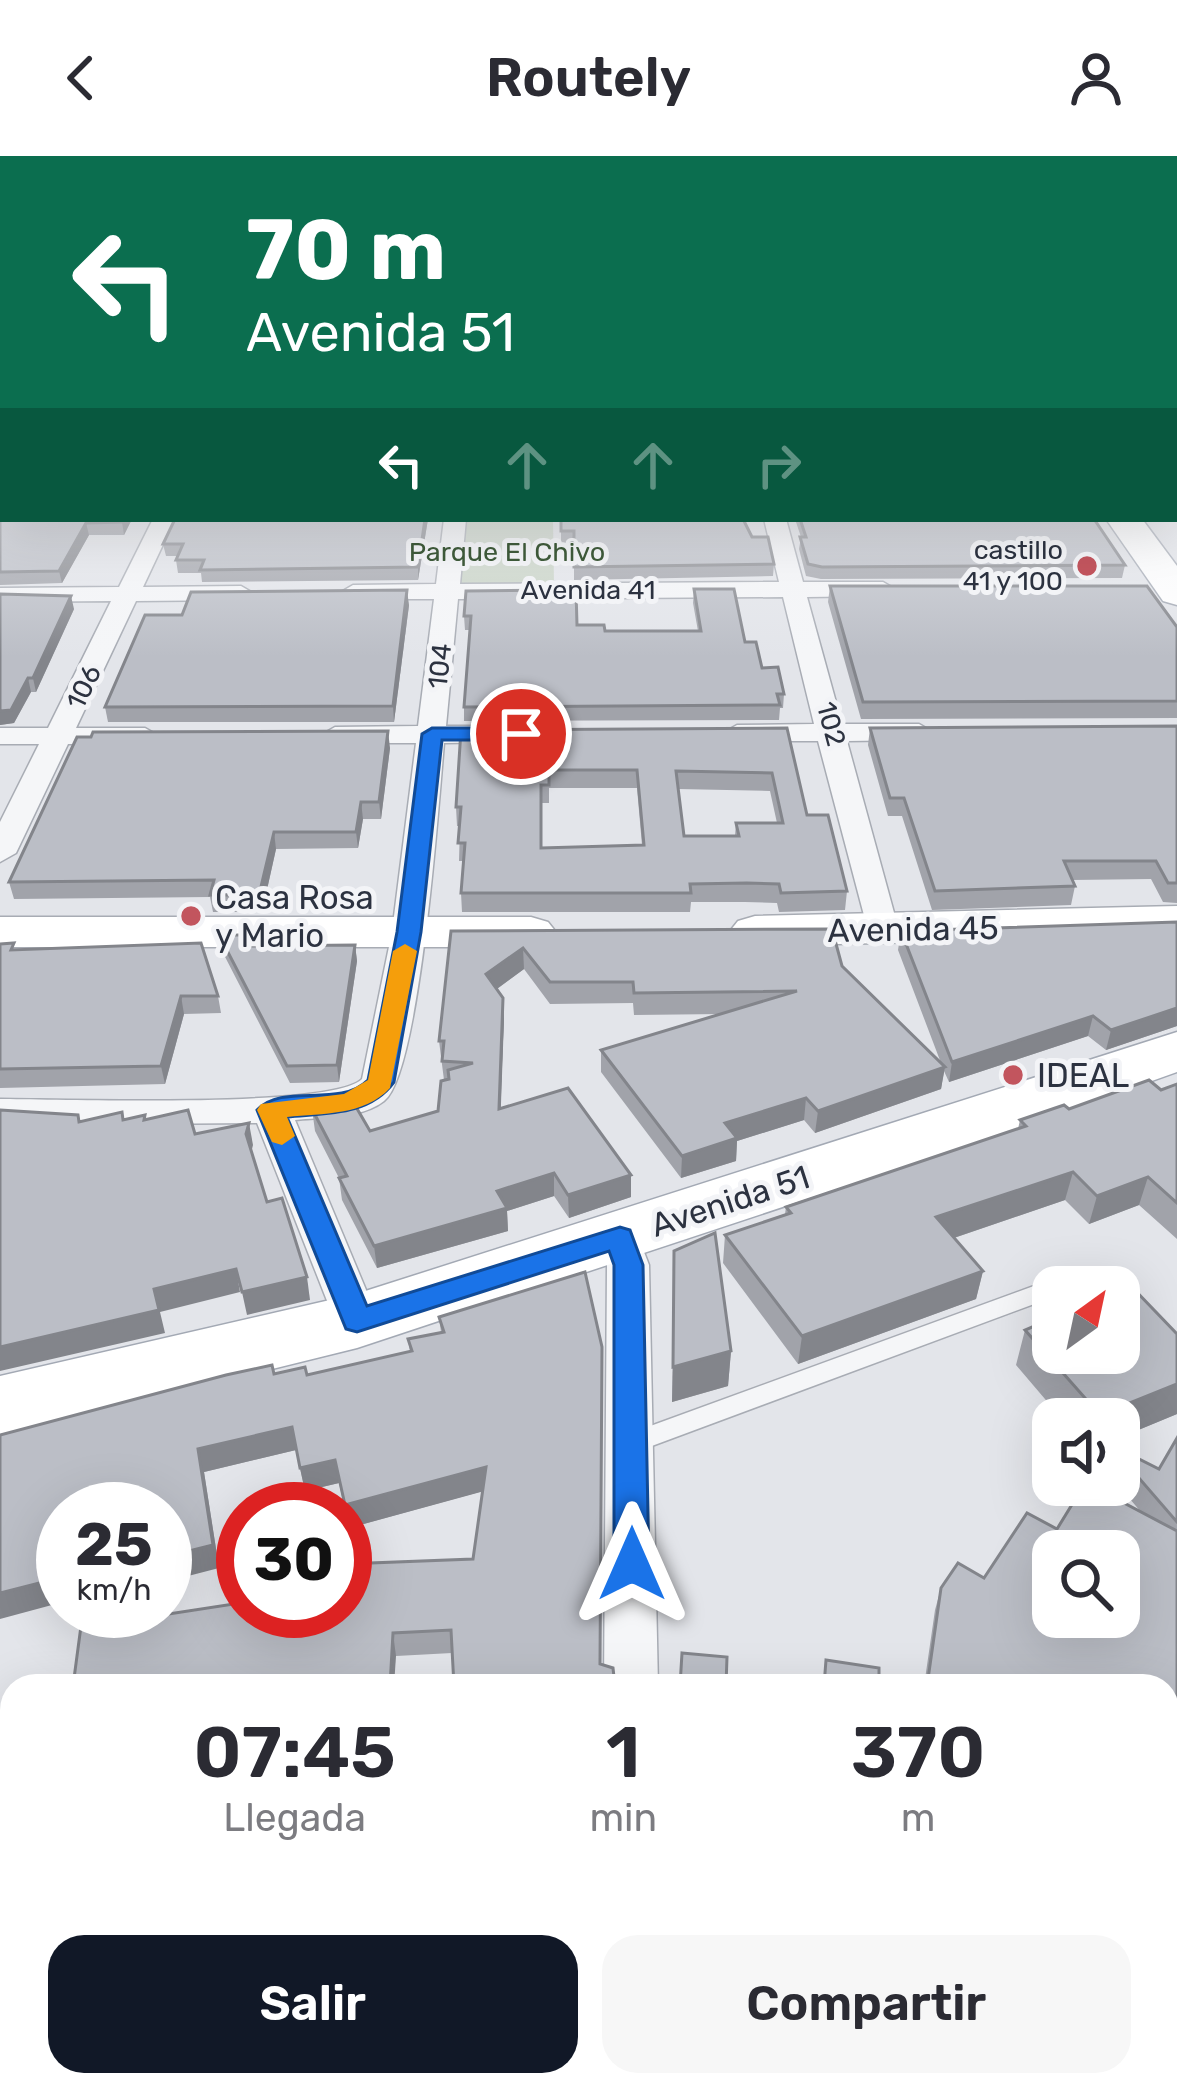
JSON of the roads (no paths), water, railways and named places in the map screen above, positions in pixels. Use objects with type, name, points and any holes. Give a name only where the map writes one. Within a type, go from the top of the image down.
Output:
[{"type":"main road","points":[[1126,522],[1170,590]]},
{"type":"main road","points":[[1157,522],[1177,550]]},
{"type":"main road","name":"Avenida 51","points":[[0,1406],[357,1321],[1177,1051]]},
{"type":"street","name":"106","points":[[0,854],[163,522]]},
{"type":"street","name":"104","points":[[271,1110],[348,1102],[369,1094],[380,1082],[409,932],[455,522]]},
{"type":"street","name":"102","points":[[776,522],[882,931]]},
{"type":"street","name":"Avenida 41","points":[[334,592],[913,590]]},
{"type":"street","points":[[0,595],[265,592]]},
{"type":"street","points":[[716,733],[948,732]]},
{"type":"street","points":[[316,735],[550,734]]},
{"type":"street","points":[[0,736],[176,735]]},
{"type":"street","name":"Avenida 45","points":[[716,931],[882,931],[1177,921]]},
{"type":"street","points":[[0,932],[574,932]]},
{"type":"street","points":[[0,1112],[271,1110],[357,1321]]},
{"type":"street","points":[[620,1237],[628,1265],[631,1674]]},
{"type":"lane","points":[[632,1443],[1032,1296]]},
{"type":"place","name":"castillo 41 y 100","points":[[1087,566]]},
{"type":"place","name":"Casa Rosa y Mario","points":[[191,916]]},
{"type":"place","name":"IDEAL","points":[[1013,1075]]},
{"type":"park label","name":"Parque El Chivo","points":[[507,552]]}]
